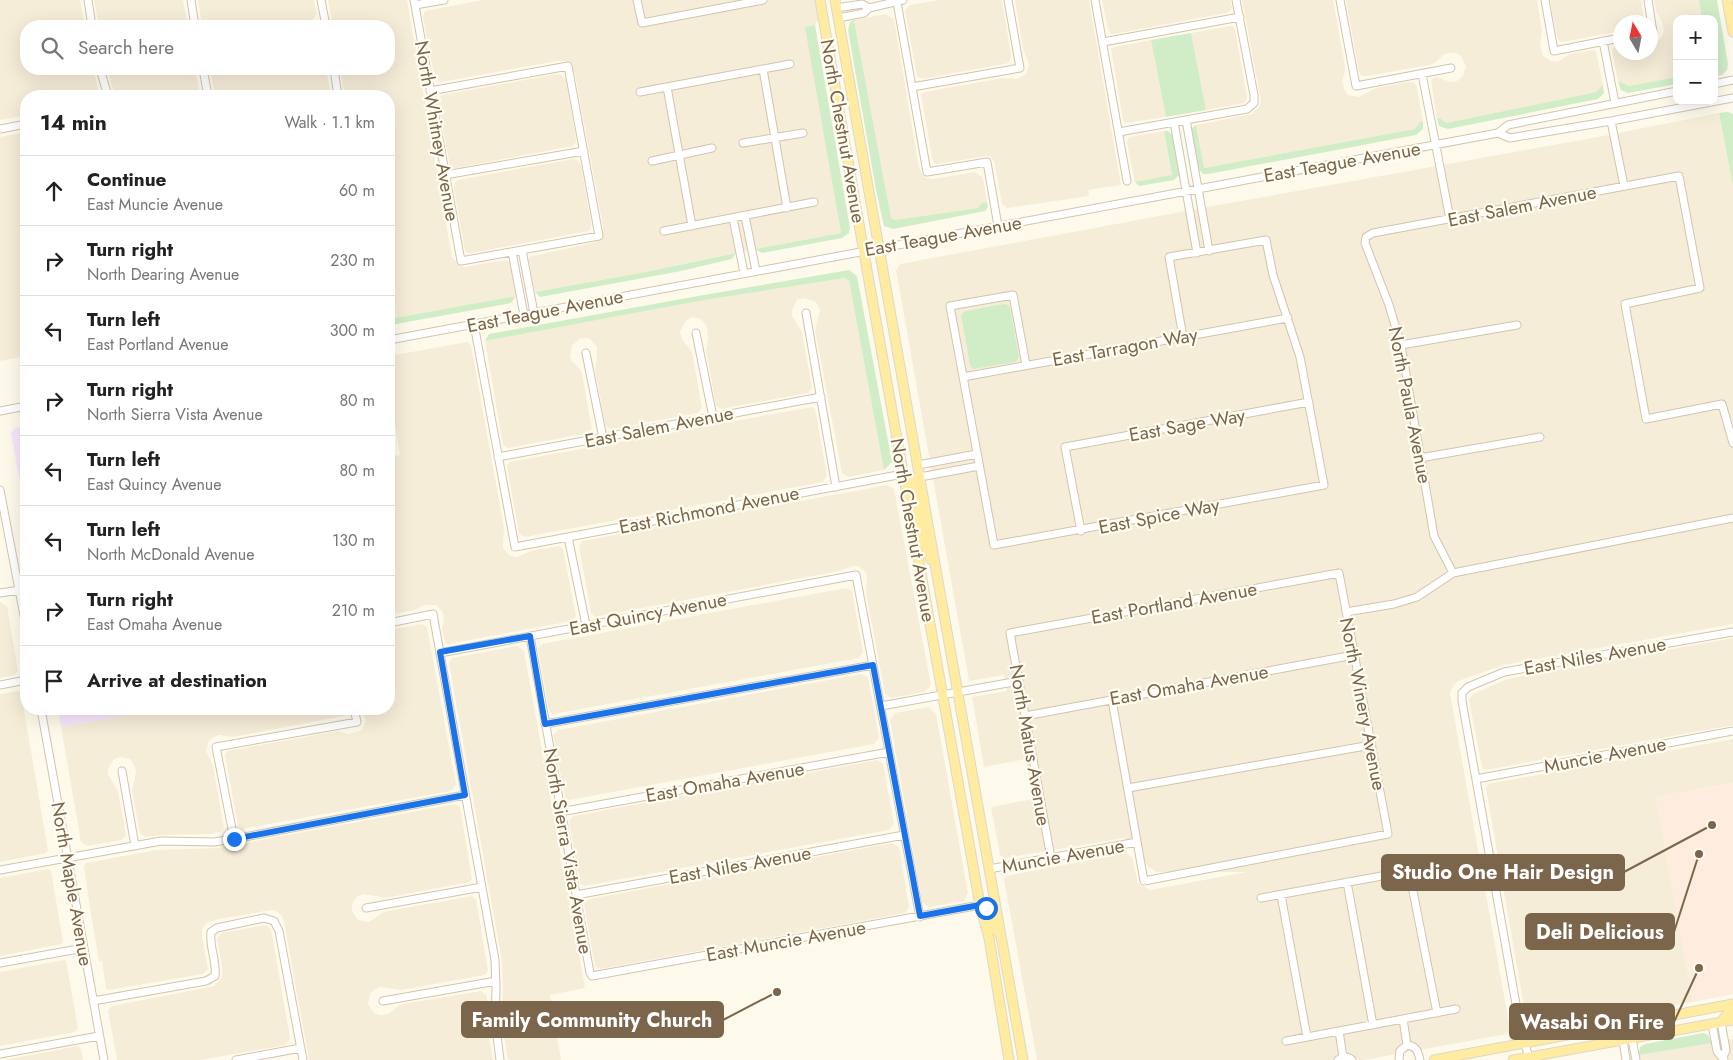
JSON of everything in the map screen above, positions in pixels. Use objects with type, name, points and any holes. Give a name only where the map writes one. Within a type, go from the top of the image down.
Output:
[{"type":"main road","name":"North Chestnut Avenue","points":[[820,0],[863,250],[1009,1060]]},
{"type":"main road","points":[[826,0],[831,14],[836,9]]},
{"type":"main road","points":[[1727,0],[1733,32]]},
{"type":"main road","name":"North Chestnut Avenue","points":[[836,9],[1023,1060]]},
{"type":"main road","points":[[904,474],[912,478],[922,537],[939,583]]},
{"type":"main road","points":[[980,905],[989,912],[992,926],[1000,934]]},
{"type":"main road","points":[[1434,1060],[1733,1004]]},
{"type":"main road","points":[[1716,1023],[1727,1014],[1733,1012]]},
{"type":"main road","points":[[1513,1060],[1733,1020]]},
{"type":"street","points":[[88,0],[91,20]]},
{"type":"street","points":[[191,0],[194,20]]},
{"type":"street","points":[[321,0],[323,20]]},
{"type":"street","points":[[414,3],[444,0]]},
{"type":"street","points":[[638,0],[642,23],[763,0]]},
{"type":"street","points":[[912,87],[1020,68],[1008,0]]},
{"type":"street","points":[[1095,0],[1127,181]]},
{"type":"street","points":[[1119,132],[1247,109],[1254,103],[1236,0]]},
{"type":"street","points":[[1340,0],[1356,86],[1451,68]]},
{"type":"street","points":[[1545,0],[1554,51],[1613,39]]},
{"type":"street","points":[[1648,0],[1650,15]]},
{"type":"street","points":[[836,9],[864,13],[869,8],[900,1],[912,87],[928,172],[987,162],[998,226]]},
{"type":"street","name":"North Whitney Avenue","points":[[414,3],[461,261],[512,252]]},
{"type":"street","points":[[1103,42],[1240,17]]},
{"type":"street","points":[[1603,41],[1615,103]]},
{"type":"street","points":[[640,92],[790,64]]},
{"type":"street","points":[[430,91],[568,66],[599,236],[512,252],[524,315]]},
{"type":"street","points":[[763,69],[787,208]]},
{"type":"street","points":[[1422,74],[1450,219]]},
{"type":"street","points":[[102,75],[106,90]]},
{"type":"street","points":[[204,75],[207,90]]},
{"type":"street","points":[[335,75],[337,90]]},
{"type":"street","points":[[1718,83],[1733,80]]},
{"type":"street","points":[[667,87],[692,226]]},
{"type":"street","name":"East Teague Avenue","points":[[395,339],[1498,133],[1508,126],[1673,92]]},
{"type":"street","name":"East Teague Avenue","points":[[1498,133],[1510,138],[1733,98]]},
{"type":"street","points":[[1186,120],[1209,251]]},
{"type":"street","points":[[1611,121],[1624,186]]},
{"type":"street","points":[[1174,122],[1197,253]]},
{"type":"street","points":[[0,129],[20,125]]},
{"type":"street","points":[[743,143],[803,133]]},
{"type":"street","points":[[652,161],[712,148]]},
{"type":"street","points":[[445,175],[584,151]]},
{"type":"street","points":[[1180,155],[1191,152]]},
{"type":"street","name":"East Salem Avenue","points":[[1366,237],[1373,233],[1679,176],[1700,288],[1625,304],[1646,419],[1722,404],[1733,443]]},
{"type":"street","points":[[664,231],[814,202]]},
{"type":"street","points":[[745,216],[756,271]]},
{"type":"street","points":[[733,218],[744,273]]},
{"type":"street","points":[[1191,221],[1203,219]]},
{"type":"street","name":"North Paula Avenue","points":[[1366,237],[1366,243],[1401,344],[1434,536],[1453,573]]},
{"type":"street","points":[[737,240],[749,238]]},
{"type":"street","points":[[1183,337],[1169,258],[1266,240],[1273,275],[1300,357],[1309,402]]},
{"type":"street","points":[[522,250],[534,313]]},
{"type":"street","points":[[920,477],[979,466],[950,306],[1013,295],[1026,365]]},
{"type":"street","points":[[806,313],[836,487]]},
{"type":"street","name":"East Tarragon Way","points":[[963,377],[1288,318]]},
{"type":"street","points":[[474,324],[498,457]]},
{"type":"street","points":[[1401,344],[1518,325]]},
{"type":"street","points":[[696,333],[713,417]]},
{"type":"street","points":[[586,353],[603,438]]},
{"type":"street","name":"East Salem Avenue","points":[[498,457],[821,397]]},
{"type":"street","name":"East Sage Way","points":[[1081,531],[1065,447],[1309,402]]},
{"type":"street","name":"East Spice Way","points":[[979,466],[994,545],[1081,531],[1324,485],[1309,402]]},
{"type":"street","points":[[0,411],[20,407]]},
{"type":"street","points":[[1420,458],[1540,437]]},
{"type":"street","points":[[918,465],[977,454]]},
{"type":"street","name":"East Richmond Avenue","points":[[498,457],[515,547],[904,474]]},
{"type":"street","points":[[942,460],[945,472]]},
{"type":"street","points":[[0,490],[20,590],[0,594]]},
{"type":"street","points":[[1346,612],[1394,604],[1417,597],[1453,573],[1733,518]]},
{"type":"street","points":[[568,537],[586,625]]},
{"type":"street","name":"North Winery Avenue","points":[[1137,842],[1144,881],[1388,834],[1339,573]]},
{"type":"street","name":"East Portland Avenue","points":[[1010,633],[1339,573]]},
{"type":"street","name":"East Quincy Avenue","points":[[440,652],[856,575],[873,665]]},
{"type":"street","points":[[395,621],[433,614],[495,960],[494,1020],[500,1060]]},
{"type":"street","name":"East Niles Avenue","points":[[1476,779],[1462,701],[1462,693],[1468,687],[1504,672],[1733,632]]},
{"type":"street","name":"North Matus Avenue","points":[[1010,633],[1051,858]]},
{"type":"street","name":"North Sierra Vista Avenue","points":[[530,636],[560,812],[592,976]]},
{"type":"street","name":"East Omaha Avenue","points":[[1025,716],[1354,655]]},
{"type":"street","points":[[545,724],[873,665],[920,916]]},
{"type":"street","points":[[880,706],[1018,680]]},
{"type":"street","points":[[0,685],[20,681]]},
{"type":"street","points":[[1112,700],[1137,842]]},
{"type":"street","name":"North Maple Avenue","points":[[42,715],[104,1060]]},
{"type":"street","points":[[234,839],[216,747],[357,722],[355,715]]},
{"type":"street","name":"Muncie Avenue","points":[[1476,779],[1733,731]]},
{"type":"street","points":[[1128,788],[1371,745]]},
{"type":"street","name":"East Omaha Avenue","points":[[560,812],[889,752]]},
{"type":"street","points":[[122,771],[135,846]]},
{"type":"street","points":[[1476,779],[1521,1032],[1529,1057]]},
{"type":"street","points":[[0,870],[161,841],[214,842],[234,839],[465,795]]},
{"type":"street","name":"East Niles Avenue","points":[[576,895],[904,834]]},
{"type":"street","name":"Muncie Avenue","points":[[989,869],[1137,842]]},
{"type":"street","points":[[1261,898],[1431,867]]},
{"type":"street","points":[[1409,871],[1437,1013]]},
{"type":"street","points":[[1347,882],[1373,1025]]},
{"type":"street","points":[[366,908],[482,887]]},
{"type":"street","points":[[1281,895],[1307,1037]]},
{"type":"street","name":"East Muncie Avenue","points":[[592,976],[980,905]]},
{"type":"street","points":[[93,1001],[206,981],[214,976],[216,968],[210,941],[211,932],[217,928],[264,918],[274,921],[279,931],[303,1060]]},
{"type":"street","points":[[0,963],[84,948]]},
{"type":"street","points":[[383,1001],[496,981]]},
{"type":"street","points":[[1286,1041],[1456,1010]]},
{"type":"street","points":[[1402,1020],[1407,1045]]},
{"type":"street","points":[[1716,1023],[1726,1050],[1724,1059]]},
{"type":"street","points":[[1339,1031],[1341,1058],[1348,1057],[1352,1060]]},
{"type":"street","points":[[0,1054],[99,1036]]},
{"type":"street","points":[[1626,1060],[1627,1040]]},
{"type":"street","points":[[1627,1040],[1636,1060]]},
{"type":"street","points":[[1399,1060],[1400,1051],[1407,1045]]},
{"type":"street","points":[[1407,1045],[1417,1050],[1420,1060]]},
{"type":"street","points":[[236,1060],[301,1048]]},
{"type":"shaded area","points":[[0,0],[80,0],[84,20],[20,20],[20,75],[95,75],[98,90],[20,90],[20,116],[0,120]]},
{"type":"shaded area","points":[[94,0],[183,0],[187,20],[98,20]]},
{"type":"shaded area","points":[[198,0],[314,0],[317,14],[313,20],[201,20]]},
{"type":"shaded area","points":[[328,0],[407,0],[452,257],[459,265],[464,267],[505,260],[509,262],[516,296],[395,318],[395,90],[344,90],[341,75],[395,75],[395,20],[332,20]]},
{"type":"shaded area","points":[[483,0],[817,0],[820,16],[815,25],[806,27],[841,233],[535,292],[529,257],[596,242],[601,237],[603,227],[575,74],[569,63],[557,61],[441,82],[435,81],[423,17],[425,11]]},
{"type":"shaded area","points":[[939,0],[1002,0],[1011,55],[1009,63],[923,79],[917,77],[905,10],[910,5]]},
{"type":"shaded area","points":[[1015,0],[1089,0],[1121,185],[1088,190],[1089,196],[1007,208],[1002,204],[994,161],[990,156],[934,163],[921,94],[1003,78],[1017,79],[1026,74],[1029,64],[1023,49]]},
{"type":"shaded area","points":[[1102,0],[1230,0],[1232,7],[1227,13],[1111,34],[1108,29]]},
{"type":"shaded area","points":[[1242,0],[1333,0],[1345,66],[1342,81],[1345,91],[1348,95],[1359,97],[1376,88],[1414,82],[1417,87],[1423,122],[1420,122],[1415,129],[1204,168],[1196,125],[1252,114],[1259,107],[1261,101]]},
{"type":"shaded area","points":[[1346,0],[1537,0],[1542,31],[1540,44],[1543,56],[1557,62],[1570,54],[1596,51],[1603,85],[1598,92],[1446,123],[1440,118],[1437,119],[1431,81],[1437,77],[1450,82],[1457,81],[1462,77],[1466,67],[1461,56],[1456,53],[1449,53],[1429,65],[1362,76],[1359,72]]},
{"type":"shaded area","points":[[1550,0],[1641,0],[1643,15],[1613,15],[1613,32],[1563,42],[1559,41]]},
{"type":"shaded area","points":[[1654,0],[1699,0],[1701,15],[1673,15],[1673,78],[1628,86],[1618,82],[1614,60],[1658,60],[1658,40],[1664,31]]},
{"type":"shaded area","points":[[886,14],[894,19],[919,168],[926,178],[933,179],[975,172],[983,178],[987,202],[982,203],[979,208],[895,220],[891,218],[854,20]]},
{"type":"shaded area","points":[[1233,26],[1235,29],[1247,97],[1246,101],[1244,103],[1206,110],[1191,33]]},
{"type":"shaded area","points":[[1151,40],[1166,117],[1125,123],[1111,49]]},
{"type":"shaded area","points":[[557,74],[566,80],[576,138],[573,146],[456,168],[450,166],[438,104],[439,98],[442,95]]},
{"type":"shaded area","points":[[109,75],[196,75],[199,90],[113,90]]},
{"type":"shaded area","points":[[211,75],[327,75],[330,90],[214,90]]},
{"type":"shaded area","points":[[1719,113],[1733,186],[1733,624],[1504,665],[1458,681],[1450,693],[1510,1029],[1507,1034],[1364,1060],[1037,1060],[1004,879],[1006,876],[1127,853],[1132,858],[1138,883],[1150,890],[1247,872],[1156,872],[1149,867],[1124,838],[1005,858],[1000,855],[991,807],[1033,799],[1026,759],[984,767],[972,697],[1007,691],[1004,675],[969,681],[896,270],[900,264],[1598,137]]},
{"type":"shaded area","points":[[1164,131],[1172,176],[1135,182],[1127,143],[1128,139],[1130,137]]},
{"type":"shaded area","points":[[20,133],[20,357],[0,361],[0,137]]},
{"type":"shaded area","points":[[573,159],[577,160],[581,165],[591,223],[589,231],[472,253],[465,251],[454,190],[455,183],[458,180]]},
{"type":"shaded area","points":[[845,278],[849,281],[884,470],[848,477],[842,473],[815,330],[820,310],[816,302],[804,298],[797,300],[792,310],[792,316],[802,332],[812,388],[808,393],[721,409],[716,406],[706,350],[708,339],[707,327],[701,319],[692,317],[686,320],[680,332],[682,339],[692,352],[702,408],[698,413],[611,429],[606,427],[595,370],[597,347],[590,339],[585,338],[579,339],[572,346],[570,356],[582,373],[592,429],[588,433],[508,448],[503,445],[485,341],[699,301]]},
{"type":"shaded area","points":[[467,342],[471,345],[504,528],[503,548],[510,556],[517,557],[531,551],[559,546],[563,549],[576,616],[572,621],[448,644],[445,642],[442,630],[444,619],[442,611],[436,605],[425,605],[415,610],[395,614],[395,456],[400,455],[395,426],[395,355]]},
{"type":"shaded area","points":[[812,407],[815,409],[827,475],[823,482],[525,537],[519,534],[507,466],[509,462]]},
{"type":"shaded area","points":[[20,427],[20,482],[11,433],[15,428]]},
{"type":"shaded area","points":[[888,485],[894,489],[931,685],[925,692],[891,698],[885,694],[866,593],[867,576],[858,566],[595,617],[591,613],[579,546],[582,541]]},
{"type":"shaded area","points":[[846,588],[852,591],[863,652],[859,658],[553,714],[549,711],[538,649],[542,644]]},
{"type":"shaded area","points":[[0,602],[7,606],[18,671],[14,675],[0,678]]},
{"type":"shaded area","points":[[422,624],[427,627],[456,785],[451,791],[242,829],[238,826],[225,755],[227,751],[338,731],[349,734],[360,731],[363,728],[366,721],[364,715],[395,715],[395,629]]},
{"type":"shaded area","points":[[1733,638],[1733,725],[1486,770],[1482,767],[1469,700],[1473,694],[1507,679]]},
{"type":"shaded area","points":[[518,646],[524,651],[585,988],[550,995],[561,1060],[508,1060],[501,1018],[502,962],[449,663],[452,658]]},
{"type":"shaded area","points":[[861,674],[868,677],[879,738],[874,744],[569,800],[565,797],[553,735],[558,730]]},
{"type":"shaded area","points":[[20,692],[20,715],[25,715],[48,850],[46,853],[0,862],[0,694]]},
{"type":"shaded area","points":[[929,707],[936,714],[968,893],[964,901],[929,907],[922,902],[890,720],[895,713]]},
{"type":"shaded area","points":[[59,715],[128,715],[61,727]]},
{"type":"shaded area","points":[[128,715],[345,715],[233,737],[219,735],[209,741],[206,751],[213,766],[224,828],[220,832],[212,834],[146,837],[140,834],[132,790],[136,773],[135,767],[130,759],[120,757],[114,759],[108,769],[108,774],[118,791],[126,835],[122,840],[87,846],[81,842],[61,727]]},
{"type":"shaded area","points":[[1733,739],[1733,783],[1656,797],[1693,1002],[1532,1030],[1527,1025],[1486,788],[1488,784]]},
{"type":"shaded area","points":[[877,760],[883,764],[894,824],[889,830],[584,886],[580,883],[569,821],[573,816]]},
{"type":"shaded area","points":[[1733,783],[1733,994],[1693,1002],[1656,797]]},
{"type":"shaded area","points":[[455,804],[460,807],[472,879],[470,882],[385,898],[364,894],[354,900],[352,911],[358,920],[369,922],[388,911],[472,896],[476,899],[488,971],[485,975],[401,990],[380,987],[370,994],[368,1004],[374,1013],[380,1015],[388,1014],[403,1004],[481,991],[487,996],[488,1032],[493,1060],[309,1060],[284,922],[282,916],[276,911],[271,910],[214,920],[207,923],[202,929],[202,936],[208,969],[203,974],[106,989],[102,961],[99,961],[90,908],[84,867],[86,863],[156,850],[218,848]]},
{"type":"shaded area","points":[[892,843],[899,847],[909,907],[905,913],[600,969],[595,966],[584,904],[589,899]]},
{"type":"shaded area","points":[[48,869],[51,871],[62,944],[0,956],[0,878]]},
{"type":"shaded area","points":[[266,925],[271,929],[290,1038],[286,1045],[200,1060],[117,1060],[108,1011],[112,1006],[214,986],[222,978],[222,966],[217,939],[221,933]]},
{"type":"shaded area","points":[[66,961],[78,1028],[75,1032],[0,1046],[0,972]]},
{"type":"shaded area","points":[[1733,1039],[1733,1060],[1640,1060],[1639,1055]]},
{"type":"shaded area","points":[[78,1046],[81,1049],[83,1060],[4,1060]]},
{"type":"green space","points":[[1699,0],[1717,0],[1728,64],[1727,70],[1722,75],[1718,76],[1718,15],[1701,15]]},
{"type":"green space","points":[[854,20],[891,218],[895,220],[978,208],[982,203],[987,202],[988,207],[985,211],[893,229],[884,226],[848,30],[850,22]]},
{"type":"green space","points":[[815,25],[850,228],[849,233],[842,238],[762,253],[755,249],[841,233],[805,27]]},
{"type":"green space","points":[[1191,33],[1206,110],[1166,117],[1151,40]]},
{"type":"green space","points":[[1673,78],[1673,85],[1628,93],[1621,90],[1618,82],[1628,86]]},
{"type":"green space","points":[[1603,85],[1604,93],[1598,99],[1448,129],[1439,126],[1437,119],[1440,118],[1446,123],[1597,92]]},
{"type":"green space","points":[[1728,112],[1733,114],[1733,186],[1719,113]]},
{"type":"green space","points":[[1420,122],[1423,122],[1423,129],[1416,135],[1208,174],[1203,174],[1198,168],[1192,131],[1192,128],[1196,125],[1204,168],[1415,129]]},
{"type":"green space","points":[[1164,131],[1168,131],[1172,135],[1179,175],[1174,180],[1139,186],[1135,182],[1172,175]]},
{"type":"green space","points":[[736,253],[732,259],[681,271],[540,297],[535,292],[646,272]]},
{"type":"green space","points":[[849,270],[857,276],[892,462],[884,470],[849,281],[845,278],[699,301],[485,341],[489,334]]},
{"type":"green space","points":[[516,296],[511,303],[395,324],[395,318]]},
{"type":"green space","points":[[1004,304],[1010,308],[1019,358],[1015,362],[973,369],[970,365],[961,315],[965,311]]},
{"type":"green space","points":[[1703,1033],[1708,1035],[1712,1043],[1639,1055],[1640,1047],[1645,1044]]},
{"type":"place","name":"Studio One Hair Design","points":[[1712,825]]},
{"type":"place","name":"Deli Delicious","points":[[1699,854]]},
{"type":"place","name":"Wasabi On Fire","points":[[1699,968]]},
{"type":"place","name":"Family Community Church","points":[[777,992]]},
{"type":"route","points":[[234,839],[465,795],[440,652],[530,636],[545,724],[873,665],[920,916],[980,905],[986,908]]}]
